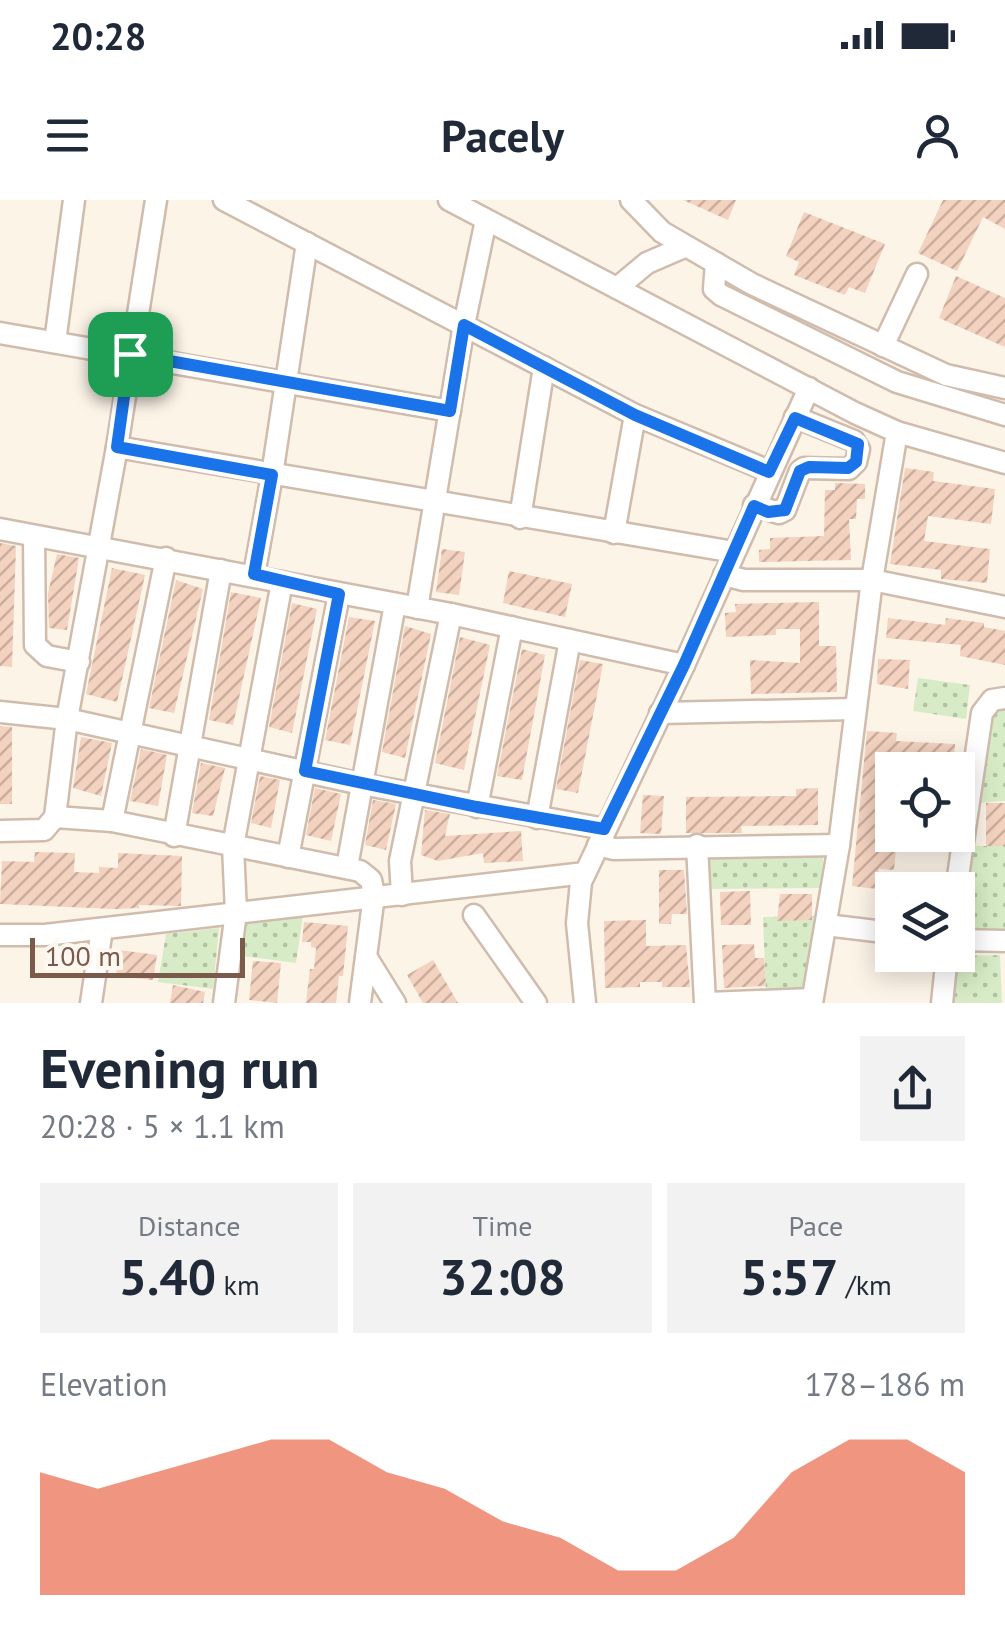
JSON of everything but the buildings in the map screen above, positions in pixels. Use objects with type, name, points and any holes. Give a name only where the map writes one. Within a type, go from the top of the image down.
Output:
[{"type":"street","points":[[55,342],[74,200]]},
{"type":"street","points":[[0,831],[44,830],[55,817],[156,200]]},
{"type":"street","points":[[224,200],[635,415],[769,472]]},
{"type":"street","points":[[449,200],[898,432],[1005,462]]},
{"type":"street","points":[[631,200],[662,232],[752,284],[946,374],[1005,388]]},
{"type":"street","points":[[417,608],[464,325],[486,220]]},
{"type":"street","points":[[254,574],[306,243]]},
{"type":"street","points":[[616,288],[647,263],[684,247]]},
{"type":"street","points":[[716,263],[714,289],[720,295],[897,382],[1005,415]]},
{"type":"street","points":[[883,346],[917,274]]},
{"type":"street","points":[[0,334],[450,411]]},
{"type":"street","points":[[520,518],[544,367]]},
{"type":"street","points":[[584,1003],[577,906],[585,873],[809,388]]},
{"type":"street","points":[[614,534],[635,415]]},
{"type":"street","points":[[754,506],[780,513],[804,468],[848,468],[856,462],[859,449],[854,441],[795,418]]},
{"type":"street","points":[[697,845],[706,1003],[812,1001],[838,845],[872,580],[898,432]]},
{"type":"street","points":[[117,447],[734,552]]},
{"type":"street","points":[[0,529],[254,574],[684,665]]},
{"type":"street","points":[[34,536],[35,644],[47,656],[79,662]]},
{"type":"street","points":[[112,820],[166,558]]},
{"type":"street","points":[[174,836],[221,570]]},
{"type":"street","points":[[724,575],[744,580],[872,580],[1005,607]]},
{"type":"street","points":[[224,1003],[236,912],[233,846],[282,582]]},
{"type":"street","points":[[288,857],[339,594]]},
{"type":"street","points":[[347,867],[395,604]]},
{"type":"street","points":[[402,895],[400,861],[451,614]]},
{"type":"street","points":[[477,807],[512,627]]},
{"type":"street","points":[[537,818],[570,640]]},
{"type":"street","points":[[959,872],[982,712],[992,700],[1005,698]]},
{"type":"street","points":[[660,713],[855,710]]},
{"type":"street","points":[[0,712],[68,720],[537,818],[602,837],[614,849],[838,845]]},
{"type":"street","points":[[55,817],[112,820],[360,872],[371,880],[374,896],[360,1003]]},
{"type":"street","points":[[0,935],[102,929],[585,873]]},
{"type":"street","points":[[474,915],[536,1003]]},
{"type":"street","points":[[826,925],[875,931]]},
{"type":"street","points":[[91,1003],[102,929]]},
{"type":"street","points":[[975,940],[1005,940]]},
{"type":"street","points":[[367,958],[395,1003]]},
{"type":"street","points":[[942,1003],[945,972]]},
{"type":"green space","points":[[918,678],[970,685],[966,719],[913,711]]},
{"type":"green space","points":[[991,710],[1005,711],[1005,801],[979,803]]},
{"type":"green space","points":[[975,846],[1005,846],[1005,930],[975,931],[975,872],[970,872]]},
{"type":"green space","points":[[707,853],[823,854],[822,888],[708,889]]},
{"type":"green space","points":[[303,915],[296,963],[242,956],[247,920]]},
{"type":"green space","points":[[815,916],[806,990],[766,995],[763,917]]},
{"type":"green space","points":[[219,928],[213,989],[158,982],[166,934]]},
{"type":"green space","points":[[1000,955],[1002,1003],[950,1003],[953,972],[975,972],[975,956]]},
{"type":"route","points":[[464,325],[635,415],[769,472],[795,418],[854,441],[859,449],[856,462],[848,468],[809,467],[800,471],[785,510],[780,513],[754,506],[684,665],[604,829],[305,771],[339,594],[254,574],[272,475],[117,447],[130,354],[450,411],[464,325]]}]
